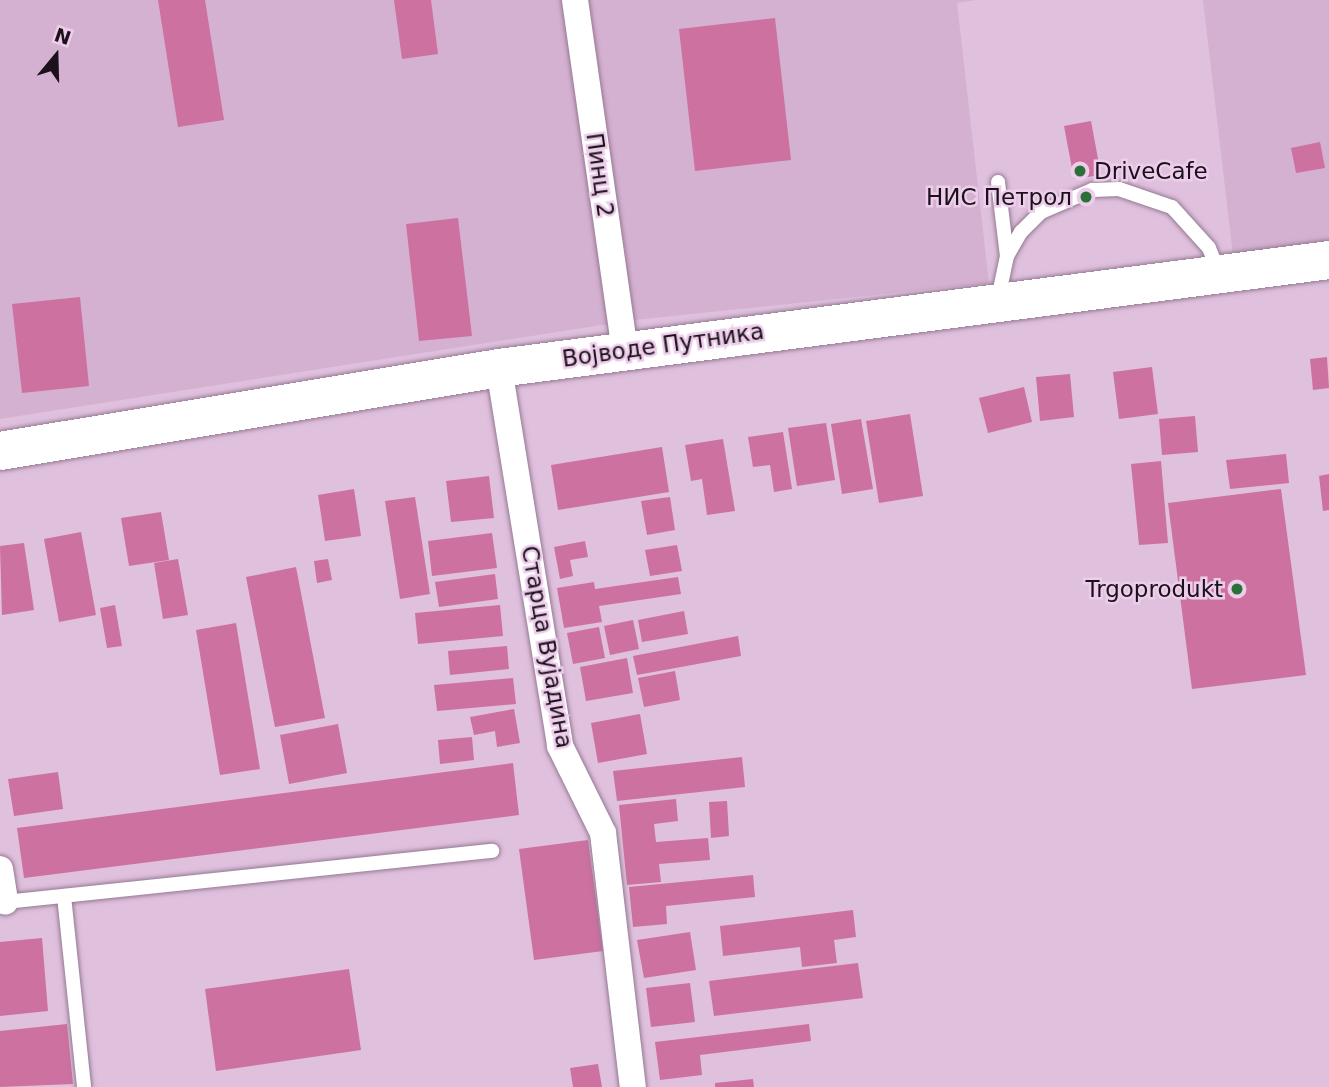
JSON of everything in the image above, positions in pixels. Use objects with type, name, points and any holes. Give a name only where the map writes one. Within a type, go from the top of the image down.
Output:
[{"type":"main road","name":"Војводе Путника","points":[[0,451],[499,368],[998,299],[1329,260]]},
{"type":"street","name":"Пинц 2","points":[[575,0],[625,351]]},
{"type":"street","name":"Старца Вујадина","points":[[499,368],[560,746],[603,833],[634,1087]]},
{"type":"street","points":[[0,869],[5,902]]},
{"type":"lane","points":[[998,183],[1007,256],[998,299]]},
{"type":"lane","points":[[1007,256],[1041,212],[1092,190],[1119,189],[1172,207],[1209,248],[1219,274]]},
{"type":"lane","points":[[5,902],[492,851]]},
{"type":"lane","points":[[64,896],[84,1087]]},
{"type":"shaded area","points":[[0,0],[976,0],[957,3],[989,283],[634,320],[0,419]]},
{"type":"shaded area","points":[[1203,0],[1329,0],[1329,245],[1233,256]]},
{"type":"building","points":[[158,0],[205,0],[224,120],[178,127]]},
{"type":"building","points":[[394,0],[431,0],[438,54],[402,59]]},
{"type":"building","points":[[775,18],[791,160],[695,171],[679,29]]},
{"type":"building","points":[[1091,121],[1101,175],[1074,179],[1064,126]]},
{"type":"building","points":[[1320,142],[1325,168],[1296,173],[1291,148]]},
{"type":"building","points":[[458,218],[472,336],[419,341],[406,224]]},
{"type":"building","points":[[80,297],[89,386],[22,393],[12,304]]},
{"type":"building","points":[[1327,357],[1329,388],[1313,390],[1310,359]]},
{"type":"building","points":[[1152,367],[1158,414],[1119,419],[1113,372]]},
{"type":"building","points":[[1070,374],[1074,417],[1040,421],[1036,377]]},
{"type":"building","points":[[1024,387],[1032,422],[988,433],[979,398]]},
{"type":"building","points":[[910,414],[923,496],[879,503],[866,421]]},
{"type":"building","points":[[1195,416],[1198,452],[1162,455],[1159,419]]},
{"type":"building","points":[[861,419],[873,489],[842,494],[831,424]]},
{"type":"building","points":[[826,423],[835,480],[797,486],[788,428]]},
{"type":"building","points":[[783,432],[792,489],[774,492],[770,465],[753,467],[748,437]]},
{"type":"building","points":[[723,439],[735,511],[707,515],[702,479],[691,481],[685,445]]},
{"type":"building","points":[[662,447],[669,492],[558,510],[551,465]]},
{"type":"building","points":[[1286,454],[1289,483],[1230,489],[1226,460]]},
{"type":"building","points":[[1161,461],[1168,543],[1139,545],[1131,464]]},
{"type":"building","points":[[1329,474],[1329,510],[1323,511],[1319,476]]},
{"type":"building","points":[[489,476],[494,518],[451,522],[446,481]]},
{"type":"building","points":[[354,489],[361,536],[325,541],[318,495]]},
{"type":"building","name":"Trgoprodukt","points":[[1281,489],[1306,675],[1192,689],[1168,503]]},
{"type":"building","points":[[415,497],[430,594],[400,599],[385,501]]},
{"type":"building","points":[[670,497],[675,530],[647,535],[641,501]]},
{"type":"building","points":[[161,512],[169,560],[129,566],[121,518]]},
{"type":"building","points":[[81,532],[96,615],[59,622],[44,539]]},
{"type":"building","points":[[492,533],[497,568],[432,576],[428,541]]},
{"type":"building","points":[[585,541],[588,557],[570,560],[573,576],[560,579],[554,547]]},
{"type":"building","points":[[24,543],[34,610],[2,615],[0,546]]},
{"type":"building","points":[[677,545],[682,571],[650,576],[645,550]]},
{"type":"building","points":[[178,559],[188,615],[163,619],[154,563]]},
{"type":"building","points":[[328,559],[332,580],[317,583],[314,561]]},
{"type":"building","points":[[296,567],[325,718],[275,727],[246,577]]},
{"type":"building","points":[[495,574],[498,599],[439,607],[435,582]]},
{"type":"building","points":[[678,577],[681,594],[599,606],[602,622],[564,628],[557,588],[594,582],[595,589]]},
{"type":"building","points":[[115,605],[122,646],[107,648],[100,608]]},
{"type":"building","points":[[500,605],[503,636],[418,644],[415,613]]},
{"type":"building","points":[[684,611],[688,634],[642,642],[638,620]]},
{"type":"building","points":[[633,620],[639,649],[610,655],[604,626]]},
{"type":"building","points":[[236,623],[260,769],[220,775],[196,630]]},
{"type":"building","points":[[599,627],[605,658],[573,664],[567,633]]},
{"type":"building","points":[[738,636],[741,656],[637,675],[633,656]]},
{"type":"building","points":[[507,646],[509,669],[450,675],[448,651]]},
{"type":"building","points":[[627,658],[633,693],[586,701],[580,667]]},
{"type":"building","points":[[675,671],[680,700],[644,707],[638,678]]},
{"type":"building","points":[[513,678],[516,704],[437,711],[434,685]]},
{"type":"building","points":[[514,709],[520,743],[497,747],[495,731],[474,735],[470,717]]},
{"type":"building","points":[[640,714],[647,754],[598,763],[591,723]]},
{"type":"building","points":[[338,724],[347,773],[289,784],[280,735]]},
{"type":"building","points":[[472,737],[474,760],[440,764],[438,740]]},
{"type":"building","points":[[742,757],[745,787],[617,801],[613,771]]},
{"type":"building","points":[[513,763],[519,815],[24,878],[17,828]]},
{"type":"building","points":[[58,772],[63,809],[14,816],[8,779]]},
{"type":"building","points":[[676,799],[678,821],[654,824],[656,842],[708,838],[710,860],[659,864],[661,882],[627,885],[619,805]]},
{"type":"building","points":[[727,801],[729,836],[711,838],[709,802]]},
{"type":"building","points":[[588,840],[603,951],[534,960],[519,849]]},
{"type":"building","points":[[753,875],[755,897],[666,906],[667,924],[633,927],[629,887]]},
{"type":"building","points":[[853,910],[856,937],[834,940],[837,963],[802,967],[800,947],[723,956],[720,926]]},
{"type":"building","points":[[690,932],[696,970],[644,978],[637,940]]},
{"type":"building","points":[[42,938],[48,1011],[0,1016],[0,942]]},
{"type":"building","points":[[858,963],[863,998],[714,1016],[709,981]]},
{"type":"building","points":[[349,969],[361,1050],[216,1071],[205,989]]},
{"type":"building","points":[[690,983],[695,1022],[651,1027],[646,988]]},
{"type":"building","points":[[67,1024],[73,1084],[0,1087],[0,1031]]},
{"type":"building","points":[[809,1024],[811,1041],[700,1055],[702,1075],[660,1080],[655,1042]]},
{"type":"building","points":[[598,1064],[602,1087],[573,1087],[570,1068]]},
{"type":"building","points":[[753,1079],[754,1087],[715,1087],[715,1083]]},
{"type":"place","name":"DriveCafe","points":[[1080,171]]},
{"type":"place","name":"НИС Петрол","points":[[1086,197]]},
{"type":"place","name":"Trgoprodukt","points":[[1237,589]]}]
